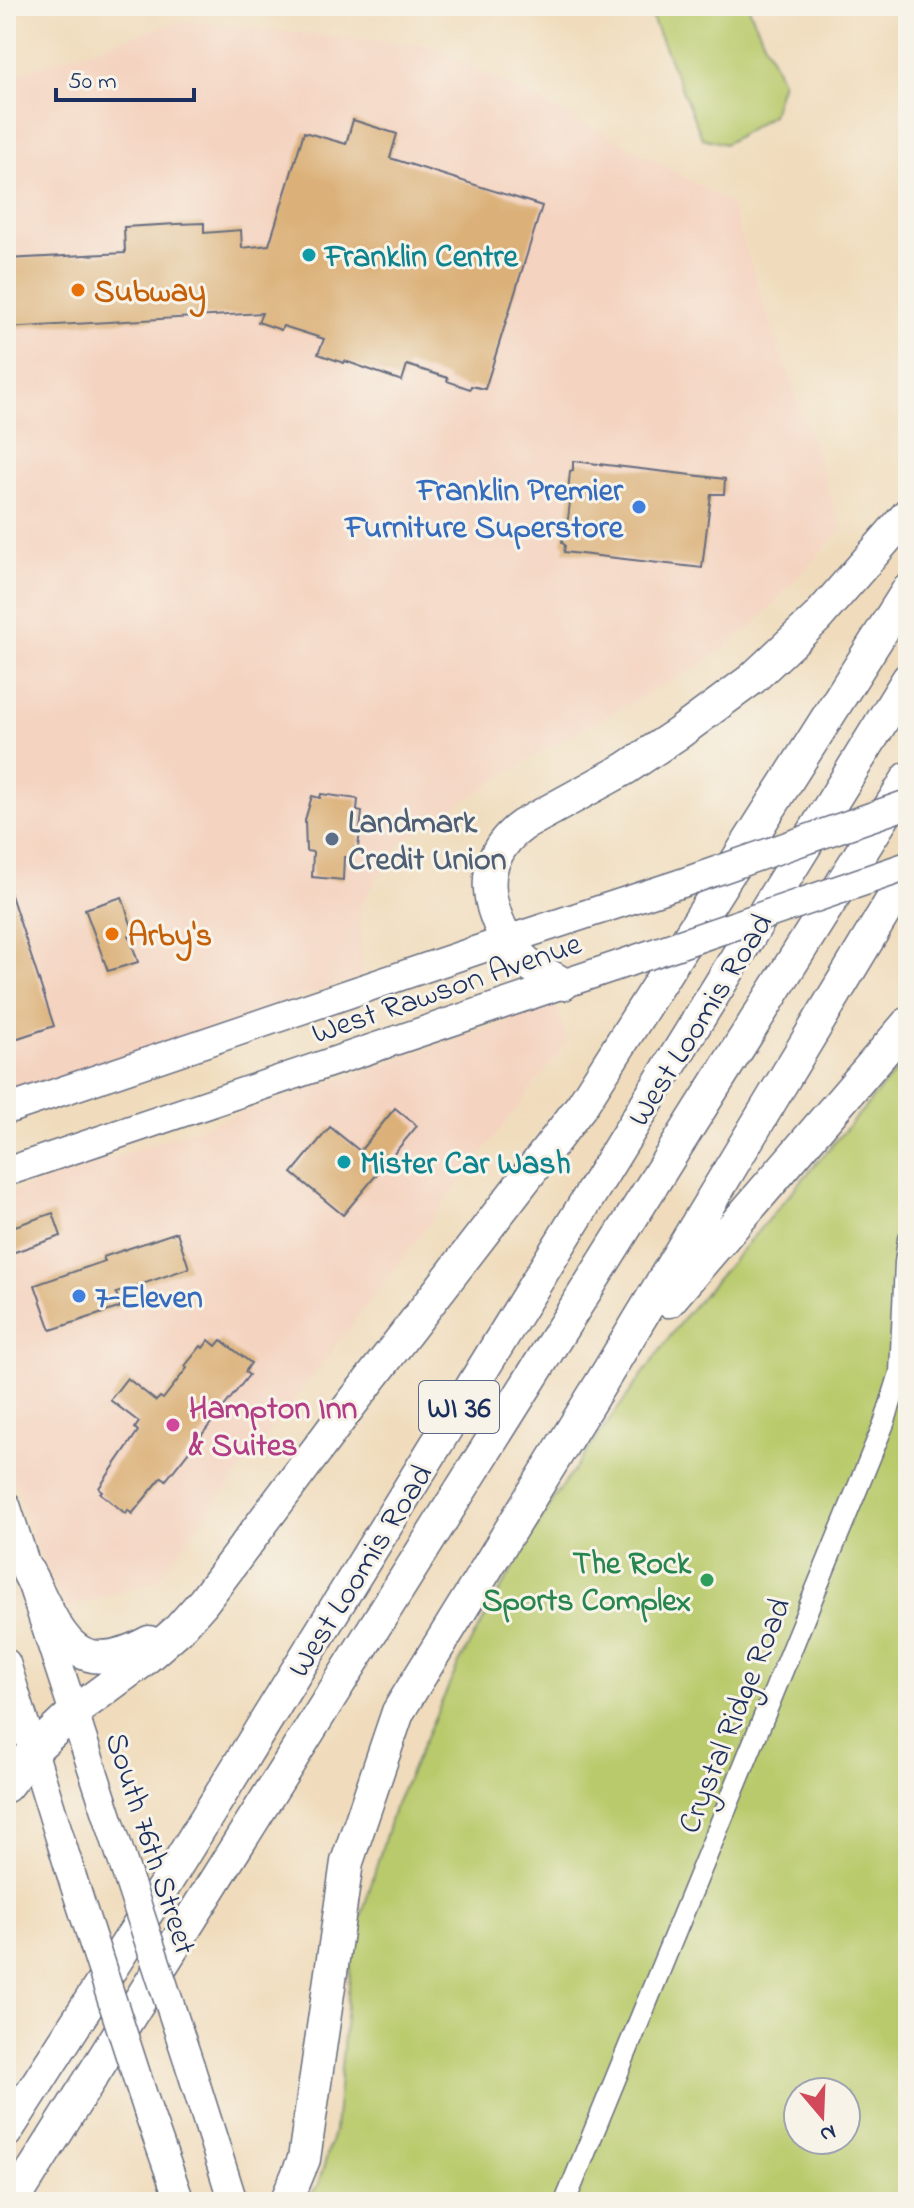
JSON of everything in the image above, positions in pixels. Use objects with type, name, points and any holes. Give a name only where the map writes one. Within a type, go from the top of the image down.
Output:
[{"type":"main road","points":[[563,984],[529,964],[507,940],[497,921],[490,875],[494,859],[508,835],[625,769],[752,679],[817,618],[908,514]]},
{"type":"main road","points":[[6,1786],[33,1751],[74,1712],[139,1664],[179,1629],[203,1602],[582,1105],[908,590]]},
{"type":"main road","name":"West Loomis Road","points":[[6,2132],[174,1870],[908,679]]},
{"type":"main road","name":"West Loomis Road","points":[[13,2202],[908,778]]},
{"type":"main road","name":"West Rawson Avenue","points":[[6,1110],[908,804]]},
{"type":"main road","name":"West Rawson Avenue","points":[[6,1172],[908,866]]},
{"type":"main road","points":[[286,2202],[304,2159],[347,1862],[398,1712],[609,1370],[908,873]]},
{"type":"main road","points":[[609,1370],[908,1023]]},
{"type":"main road","name":"South 76th Street","points":[[6,1505],[233,2202]]},
{"type":"main road","points":[[28,1572],[60,1632],[72,1647],[82,1654],[97,1657],[109,1658],[145,1644],[203,1602]]},
{"type":"main road","points":[[6,1663],[72,1877],[180,2202]]},
{"type":"street","name":"Crystal Ridge Road","points":[[565,2202],[885,1421],[900,1373],[908,1239]]},
{"type":"shaded area","points":[[179,21],[430,46],[618,140],[730,203],[842,529],[753,626],[695,668],[537,754],[400,843],[361,904],[361,976],[6,1100],[6,77]]},
{"type":"shaded area","points":[[556,1005],[567,1042],[158,1579],[66,1609],[35,1545],[6,1455],[6,1194]]},
{"type":"green space","points":[[647,6],[748,6],[782,81],[772,115],[725,144],[702,138]]},
{"type":"green space","name":"The Rock Sports Complex","points":[[908,1057],[908,2202],[305,2202],[318,2185],[335,2129],[353,1944],[394,1808],[460,1661],[553,1499],[684,1317]]},
{"type":"building","name":"Franklin Centre","points":[[353,120],[397,134],[390,158],[542,206],[485,389],[471,386],[470,389],[447,381],[448,378],[407,365],[402,381],[344,363],[318,354],[324,339],[258,322],[262,313],[6,328],[6,259],[125,253],[124,227],[177,224],[204,223],[204,233],[241,230],[242,248],[269,245],[304,132],[346,144]]},
{"type":"building","name":"Franklin Premier Furniture Superstore","points":[[573,461],[725,479],[724,494],[711,494],[702,568],[564,552],[565,545],[562,543],[565,521],[568,519]]},
{"type":"building","name":"Landmark Credit Union","points":[[321,794],[358,799],[357,811],[362,812],[358,848],[354,848],[353,857],[344,857],[343,880],[312,877],[313,852],[306,851],[305,820],[312,796],[320,798]]},
{"type":"building","points":[[9,889],[54,1026],[6,1042],[6,890]]},
{"type":"building","name":"Arby's","points":[[122,897],[134,933],[129,935],[138,962],[108,971],[85,909]]},
{"type":"building","name":"Mister Car Wash","points":[[395,1108],[417,1126],[343,1215],[292,1173],[330,1127],[360,1151]]},
{"type":"building","points":[[53,1213],[61,1236],[6,1255],[6,1229]]},
{"type":"building","points":[[177,1232],[189,1268],[116,1293],[121,1307],[51,1330],[35,1285],[105,1261],[103,1257]]},
{"type":"building","name":"Hampton Inn & Suites","points":[[209,1340],[216,1346],[221,1340],[251,1363],[245,1372],[249,1375],[166,1480],[162,1477],[132,1514],[128,1510],[126,1514],[100,1493],[99,1488],[138,1431],[135,1428],[139,1422],[110,1400],[127,1378],[156,1401],[160,1397],[163,1399],[187,1368],[185,1366]]},
{"type":"place","name":"Franklin Centre","points":[[309,255]]},
{"type":"place","name":"Subway","points":[[78,290]]},
{"type":"place","name":"Franklin Premier Furniture Superstore","points":[[639,507]]},
{"type":"place","name":"Landmark Credit Union","points":[[332,839]]},
{"type":"place","name":"Arby's","points":[[112,934]]},
{"type":"place","name":"Mister Car Wash","points":[[344,1162]]},
{"type":"place","name":"7-Eleven","points":[[79,1296]]},
{"type":"place","name":"Hampton Inn & Suites","points":[[173,1425]]},
{"type":"place","name":"The Rock Sports Complex","points":[[707,1580]]}]
